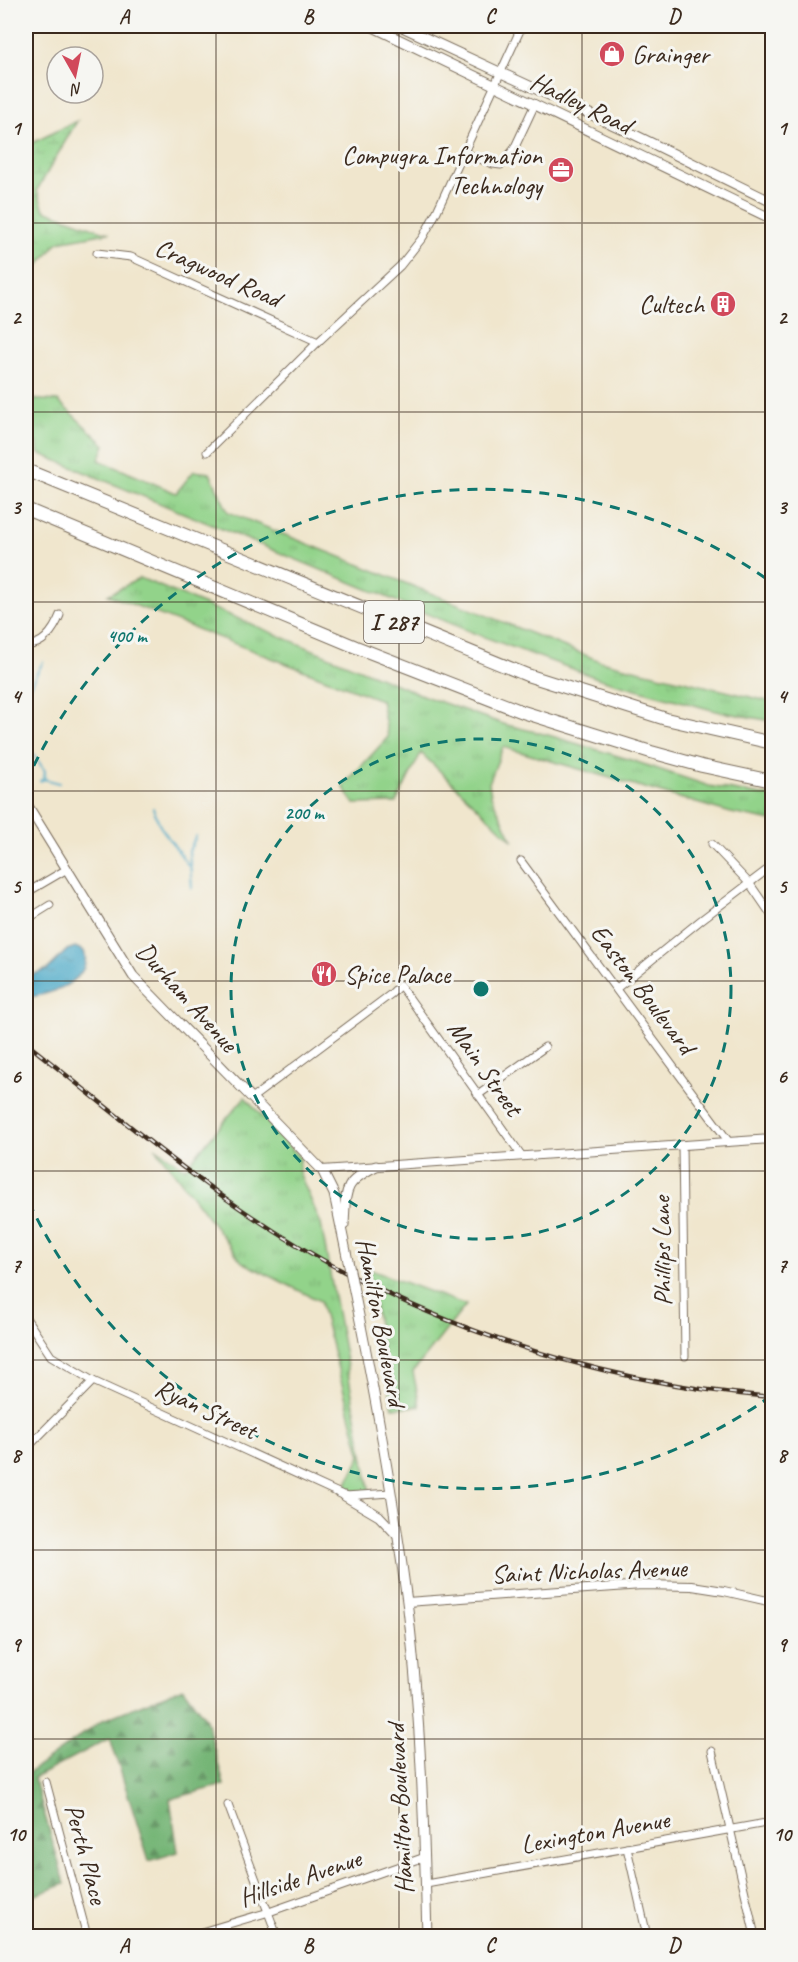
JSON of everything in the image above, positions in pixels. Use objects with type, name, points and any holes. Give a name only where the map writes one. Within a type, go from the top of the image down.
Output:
[{"type":"highway","name":"I 287","points":[[26,470],[527,675],[666,719],[772,743]]},
{"type":"highway","name":"I 287","points":[[26,509],[356,647],[522,712],[651,752],[772,780]]},
{"type":"main road","name":"Hadley Road","points":[[371,26],[772,219]]},
{"type":"main road","name":"Hadley Road","points":[[400,26],[639,137],[772,202]]},
{"type":"main road","name":"Durham Avenue","points":[[26,803],[133,976],[322,1170]]},
{"type":"main road","points":[[343,1240],[345,1198],[350,1185],[357,1176],[376,1166]]},
{"type":"main road","name":"Hamilton Boulevard","points":[[322,1170],[334,1194],[348,1261],[384,1441],[397,1535],[406,1602],[423,1791],[427,1936]]},
{"type":"main road","points":[[345,1496],[379,1516],[397,1535]]},
{"type":"street","points":[[207,452],[318,342],[400,266],[423,237],[522,26]]},
{"type":"street","points":[[464,153],[501,165],[514,149],[535,104]]},
{"type":"street","name":"Cragwood Road","points":[[97,253],[131,257],[318,342]]},
{"type":"street","points":[[26,645],[31,645],[46,637],[55,629],[60,615]]},
{"type":"street","points":[[712,844],[750,884],[772,916]]},
{"type":"street","name":"Easton Boulevard","points":[[521,861],[729,1142]]},
{"type":"street","points":[[617,988],[772,866]]},
{"type":"street","points":[[26,893],[67,869]]},
{"type":"street","points":[[26,920],[50,905]]},
{"type":"street","name":"Main Street","points":[[252,1098],[400,985],[522,1156]]},
{"type":"street","points":[[478,1095],[545,1047]]},
{"type":"street","points":[[322,1170],[772,1139]]},
{"type":"street","name":"Phillips Lane","points":[[682,1145],[685,1356]]},
{"type":"street","name":"Ryan Street","points":[[26,1318],[51,1356],[93,1380],[345,1496],[391,1493]]},
{"type":"street","points":[[26,1449],[93,1380]]},
{"type":"street","name":"Saint Nicholas Avenue","points":[[406,1602],[645,1585],[692,1586],[772,1602]]},
{"type":"street","points":[[712,1751],[755,1936]]},
{"type":"street","name":"Perth Place","points":[[46,1782],[87,1936]]},
{"type":"street","points":[[228,1805],[277,1936]]},
{"type":"street","name":"Lexington Avenue","points":[[426,1884],[772,1822]]},
{"type":"street","points":[[627,1848],[647,1936]]},
{"type":"street","name":"Hillside Avenue","points":[[188,1936],[269,1912],[425,1857]]},
{"type":"green space","points":[[77,121],[37,190],[44,210],[108,233],[58,242],[26,281],[26,146]]},
{"type":"green space","points":[[26,399],[58,401],[105,445],[99,460],[176,493],[194,471],[210,473],[228,512],[600,661],[772,702],[772,721],[716,711],[600,679],[476,634],[38,453],[38,444],[26,438]]},
{"type":"green space","points":[[140,578],[427,697],[503,724],[628,759],[709,786],[772,797],[772,821],[731,813],[503,747],[489,783],[491,796],[513,841],[421,753],[396,803],[354,804],[343,786],[388,737],[381,700],[108,595]]},
{"type":"green space","points":[[245,1097],[300,1158],[299,1172],[321,1224],[370,1493],[343,1491],[361,1456],[320,1301],[242,1262],[155,1147],[185,1168]]},
{"type":"green space","points":[[368,1269],[466,1305],[413,1372],[420,1406],[393,1408]]},
{"type":"green space","points":[[183,1688],[206,1719],[224,1785],[170,1799],[178,1852],[149,1861],[110,1738],[34,1778],[65,1884],[26,1899],[26,1775],[103,1720]]},
{"type":"water","points":[[75,947],[84,951],[85,961],[76,978],[57,990],[26,997],[26,977],[48,969],[67,950]]},
{"type":"waterway","points":[[26,693],[43,662]]},
{"type":"waterway","points":[[26,744],[45,771],[44,779]]},
{"type":"waterway","points":[[40,781],[44,779],[59,783]]},
{"type":"waterway","points":[[153,808],[160,826],[191,869]]},
{"type":"waterway","points":[[192,888],[189,851],[196,836]]},
{"type":"railway","points":[[26,1043],[213,1190],[301,1247],[364,1282],[428,1312],[494,1338],[562,1359],[631,1376],[701,1389],[772,1397]]},
{"type":"place","name":"Grainger","points":[[612,54]]},
{"type":"place","name":"Compugra Information Technology","points":[[561,170]]},
{"type":"place","name":"Cultech","points":[[723,304]]},
{"type":"place","name":"Spice Palace","points":[[324,974]]}]
